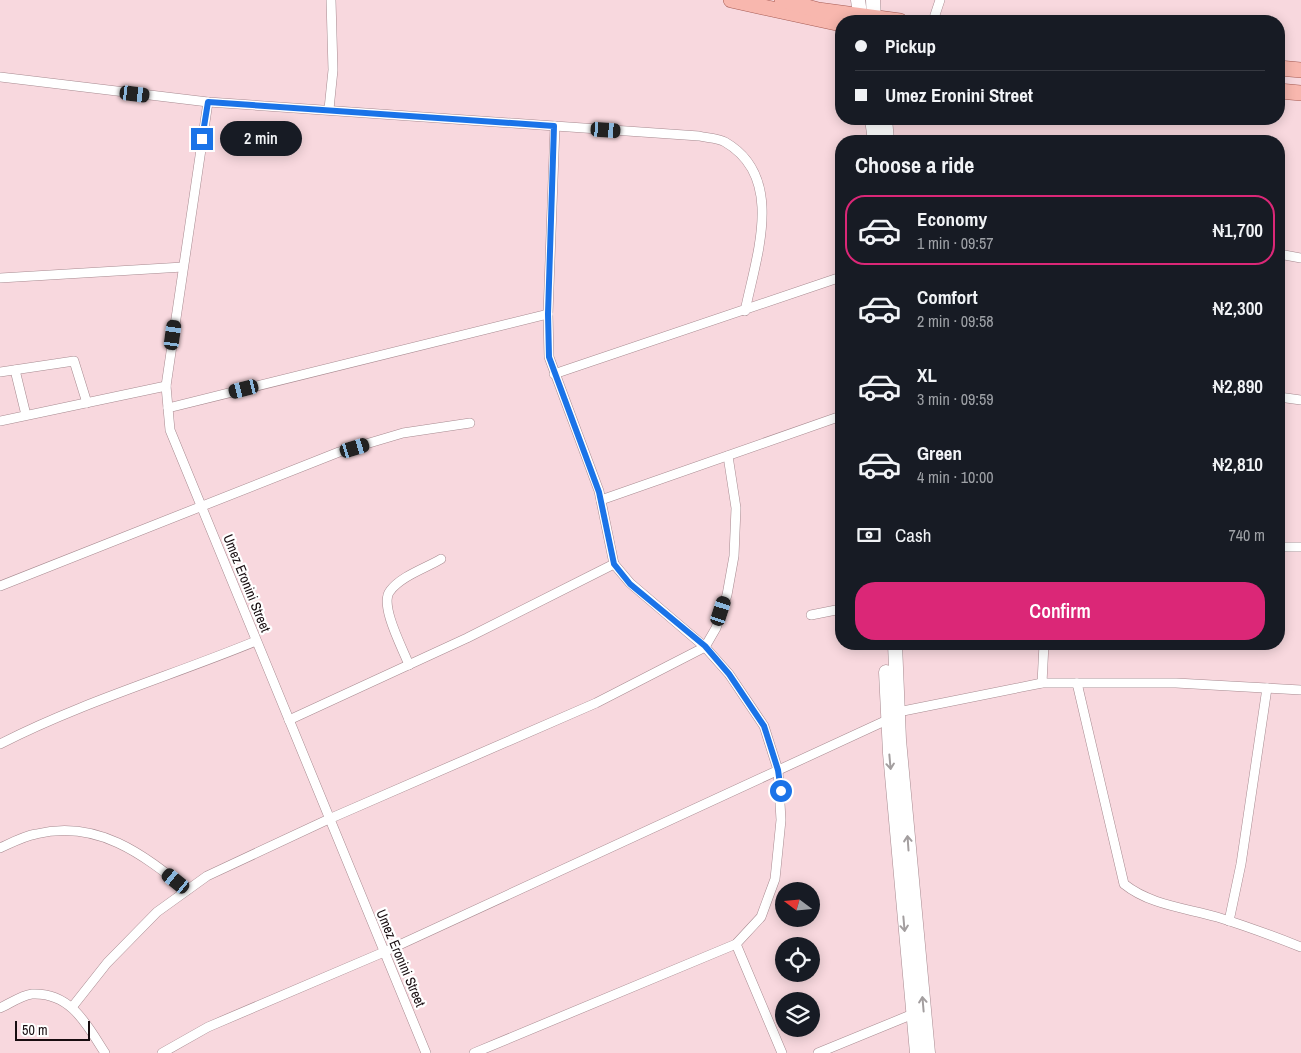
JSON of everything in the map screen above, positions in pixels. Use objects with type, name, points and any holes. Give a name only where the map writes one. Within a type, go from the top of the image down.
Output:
[{"type":"main road","points":[[731,0],[817,14],[865,15],[873,0]]},
{"type":"main road","points":[[782,0],[835,22]]},
{"type":"main road","points":[[817,14],[838,4],[842,0]]},
{"type":"main road","points":[[817,14],[835,30]]},
{"type":"main road","points":[[1285,69],[1301,70]]},
{"type":"main road","points":[[1285,91],[1301,93]]},
{"type":"main road","points":[[887,650],[928,1053]]},
{"type":"main road","points":[[895,650],[893,716],[917,1053]]},
{"type":"street","points":[[329,109],[334,70],[331,0]]},
{"type":"street","points":[[935,15],[940,0]]},
{"type":"street","points":[[0,77],[208,102],[699,136],[723,141],[740,153],[758,179],[764,204],[760,239],[745,310]]},
{"type":"street","name":"Umez Eronini Street","points":[[208,102],[166,386],[170,430],[426,1053]]},
{"type":"street","points":[[474,1053],[736,944],[761,917],[775,880],[781,820],[778,770],[764,726],[729,674],[705,646],[630,584],[614,564],[601,500],[549,357],[548,314],[554,126]]},
{"type":"street","points":[[1285,255],[1301,258]]},
{"type":"street","points":[[0,278],[184,267]]},
{"type":"street","points":[[554,374],[835,279]]},
{"type":"street","points":[[168,408],[548,314]]},
{"type":"street","points":[[0,372],[74,361],[87,403]]},
{"type":"street","points":[[15,370],[26,415]]},
{"type":"street","points":[[0,421],[166,386]]},
{"type":"street","points":[[1285,398],[1301,400]]},
{"type":"street","points":[[601,500],[835,418]]},
{"type":"street","points":[[0,586],[202,508],[339,452],[403,433],[470,424]]},
{"type":"street","points":[[73,1006],[113,956],[157,912],[206,876],[329,819],[596,703],[705,646],[716,628],[727,594],[734,556],[736,508],[728,456]]},
{"type":"street","points":[[1285,547],[1301,547]]},
{"type":"street","points":[[409,665],[389,613],[386,600],[390,591],[440,559]]},
{"type":"street","points":[[289,720],[409,665],[614,564]]},
{"type":"street","points":[[811,615],[835,610]]},
{"type":"street","points":[[0,744],[77,708],[196,666],[256,642]]},
{"type":"street","points":[[1042,683],[1044,650]]},
{"type":"street","points":[[162,1053],[208,1027],[384,952],[893,716],[1042,683],[1176,683],[1301,690]]},
{"type":"street","points":[[1077,683],[1124,884],[1136,894],[1150,899],[1229,921],[1301,947]]},
{"type":"street","points":[[1229,921],[1242,854],[1267,688]]},
{"type":"street","points":[[0,848],[36,834],[69,831],[113,839],[152,862],[187,890]]},
{"type":"street","points":[[736,944],[782,1053]]},
{"type":"street","points":[[0,1008],[31,994],[53,996],[73,1006],[106,1053]]},
{"type":"street","points":[[818,1053],[913,1014]]},
{"type":"route","points":[[202,139],[208,102],[554,126],[548,314],[549,357],[599,492],[605,529],[614,564],[630,584],[705,646],[729,674],[764,726],[778,770],[781,791]]}]
